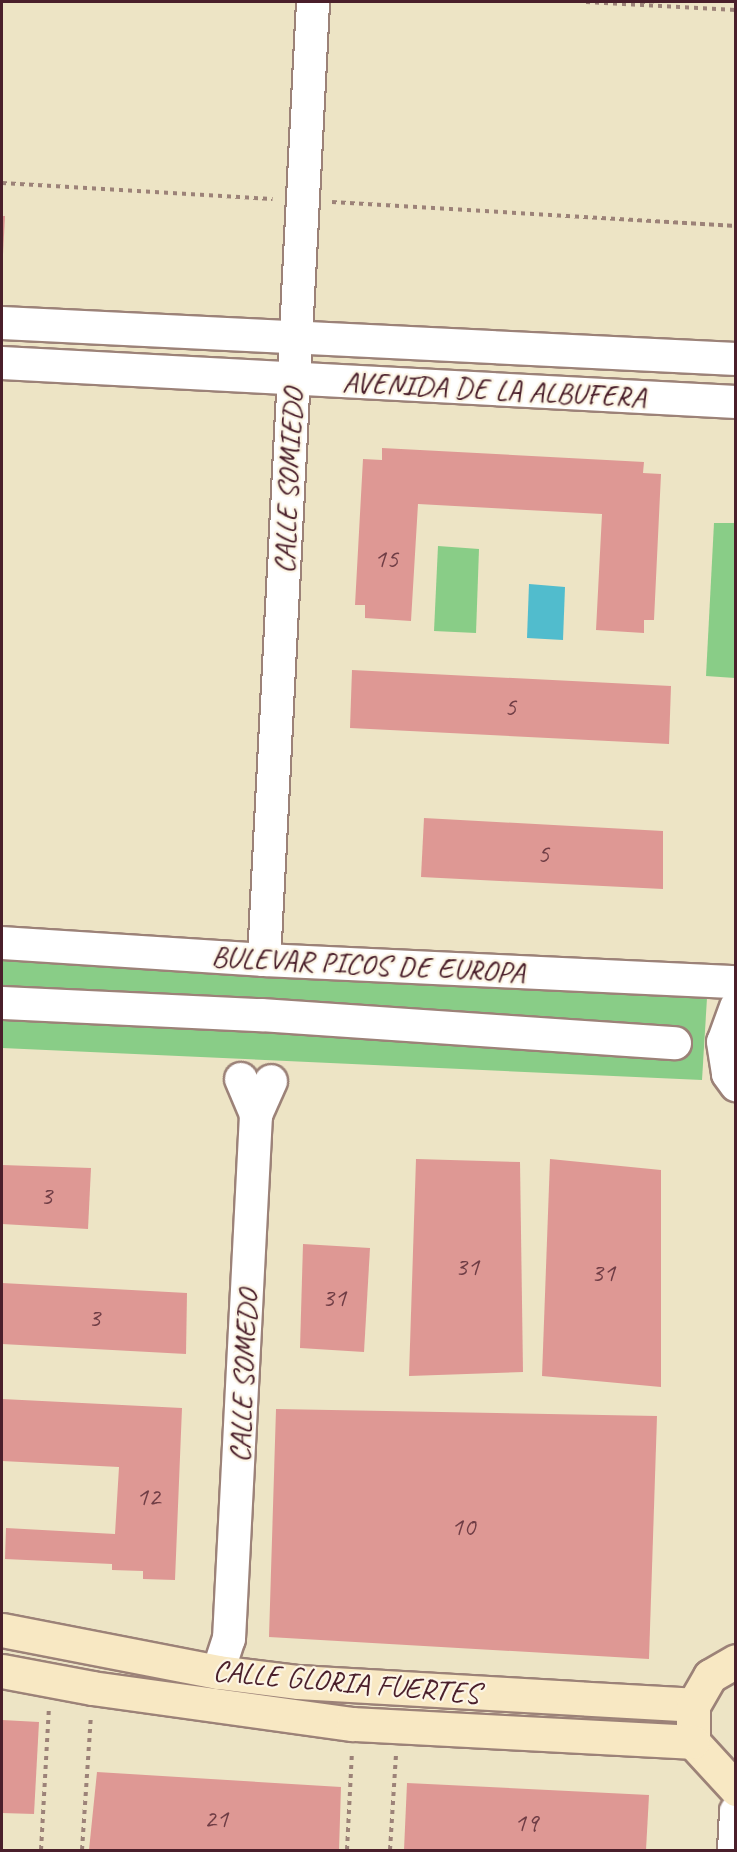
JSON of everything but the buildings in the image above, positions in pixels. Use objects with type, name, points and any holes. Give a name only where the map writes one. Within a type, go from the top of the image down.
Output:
[{"type":"main road","name":"CALLE GLORIA FUERTES","points":[[2,1630],[233,1674],[518,1696],[693,1705]]},
{"type":"main road","points":[[735,1661],[710,1676],[693,1705],[693,1742],[735,1789]]},
{"type":"main road","name":"CALLE GLORIA FUERTES","points":[[2,1671],[92,1688],[353,1724],[693,1742]]},
{"type":"street","name":"CALLE SOMIEDO","points":[[264,960],[313,2]]},
{"type":"street","name":"AVENIDA DE LA ALBUFERA","points":[[2,323],[735,359]]},
{"type":"street","name":"AVENIDA DE LA ALBUFERA","points":[[2,363],[735,402]]},
{"type":"street","name":"BULEVAR PICOS DE EUROPA","points":[[2,943],[264,960],[735,982]]},
{"type":"street","name":"BULEVAR PICOS DE EUROPA","points":[[2,1003],[261,1015],[675,1043]]},
{"type":"street","points":[[735,1007],[723,1042],[728,1074],[735,1084]]},
{"type":"street","name":"CALLE SOMEDO","points":[[233,1674],[229,1639],[256,1080]]},
{"type":"street","points":[[734,1851],[735,1811]]},
{"type":"path","points":[[586,2],[735,10]]},
{"type":"path","points":[[2,183],[735,226]]},
{"type":"path","points":[[41,1851],[51,1680]]},
{"type":"path","points":[[82,1851],[92,1688]]},
{"type":"path","points":[[347,1851],[353,1724]]},
{"type":"path","points":[[390,1851],[397,1727]]},
{"type":"green space","points":[[714,523],[735,523],[735,678],[706,676]]},
{"type":"green space","points":[[438,546],[479,549],[476,633],[434,631]]},
{"type":"green space","points":[[2,960],[707,998],[702,1080],[2,1048]]},
{"type":"water","points":[[529,584],[565,587],[563,640],[527,638]]}]
